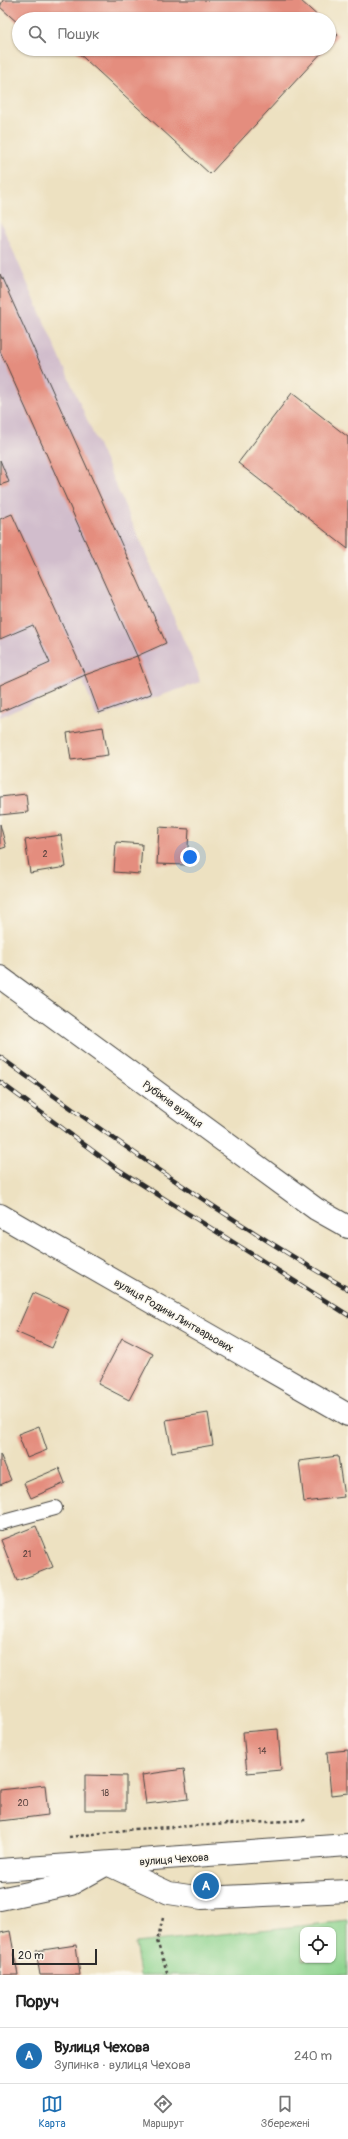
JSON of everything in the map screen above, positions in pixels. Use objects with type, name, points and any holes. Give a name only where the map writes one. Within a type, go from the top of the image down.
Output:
[{"type":"street","name":"Рубіжна вулиця","points":[[0,977],[316,1209],[348,1227]]},
{"type":"street","name":"вулиця Родини Линтварьових","points":[[0,1215],[348,1416]]},
{"type":"street","name":"вулиця Чехова","points":[[0,1870],[107,1864],[348,1845]]},
{"type":"street","points":[[0,1899],[71,1884],[107,1864],[169,1893],[202,1898],[348,1891]]},
{"type":"lane","points":[[0,1523],[55,1508]]},
{"type":"path","points":[[63,1838],[134,1829],[308,1820]]},
{"type":"path","points":[[168,1975],[157,1941],[169,1893]]},
{"type":"shaded area","points":[[0,221],[198,673],[200,682],[97,718],[83,681],[0,717]]},
{"type":"green space","points":[[348,1921],[348,1975],[140,1975],[135,1943]]},
{"type":"building","points":[[3,0],[300,0],[313,12],[12,12],[12,18],[0,7]]},
{"type":"building","points":[[82,56],[319,56],[210,174]]},
{"type":"building","points":[[0,274],[166,643],[137,656],[0,351]]},
{"type":"building","points":[[292,393],[348,437],[348,549],[238,463]]},
{"type":"building","points":[[0,460],[9,482],[0,485]]},
{"type":"building","points":[[12,514],[85,675],[0,712],[0,685],[50,663],[33,625],[0,639],[0,519]]},
{"type":"building","points":[[137,656],[151,694],[99,713],[85,675]]},
{"type":"building","points":[[103,727],[108,755],[71,760],[67,733]]},
{"type":"building","points":[[26,794],[28,812],[0,815],[0,797]]},
{"type":"building","points":[[0,824],[6,847],[0,849]]},
{"type":"building","points":[[159,827],[189,829],[187,865],[157,864]]},
{"type":"building","points":[[61,835],[66,867],[30,873],[25,840]]},
{"type":"building","points":[[116,842],[142,844],[140,874],[114,872]]},
{"type":"building","points":[[33,1293],[69,1309],[52,1348],[16,1332]]},
{"type":"building","points":[[122,1338],[153,1354],[129,1400],[98,1384]]},
{"type":"building","points":[[208,1413],[213,1445],[172,1452],[166,1420]]},
{"type":"building","points":[[39,1426],[47,1450],[27,1458],[18,1434]]},
{"type":"building","points":[[0,1454],[11,1480],[0,1485]]},
{"type":"building","points":[[338,1456],[344,1497],[304,1502],[299,1461]]},
{"type":"building","points":[[59,1468],[65,1483],[31,1498],[24,1483]]},
{"type":"building","points":[[36,1526],[53,1567],[17,1581],[1,1540]]},
{"type":"building","points":[[278,1729],[281,1770],[247,1773],[243,1732]]},
{"type":"building","points":[[348,1750],[348,1793],[331,1795],[327,1752]]},
{"type":"building","points":[[184,1769],[188,1799],[146,1804],[142,1775]]},
{"type":"building","points":[[85,1775],[126,1776],[126,1810],[85,1810]]},
{"type":"building","points":[[45,1785],[48,1815],[0,1821],[0,1790]]},
{"type":"building","points":[[10,1931],[18,1975],[0,1975],[0,1933]]},
{"type":"building","points":[[76,1945],[80,1975],[40,1975],[36,1951]]},
{"type":"railway","points":[[0,1057],[171,1178],[258,1235],[348,1289]]},
{"type":"railway","points":[[0,1082],[116,1168],[348,1315]]},
{"type":"place","name":"Вулиця Чехова","points":[[206,1886]]}]
